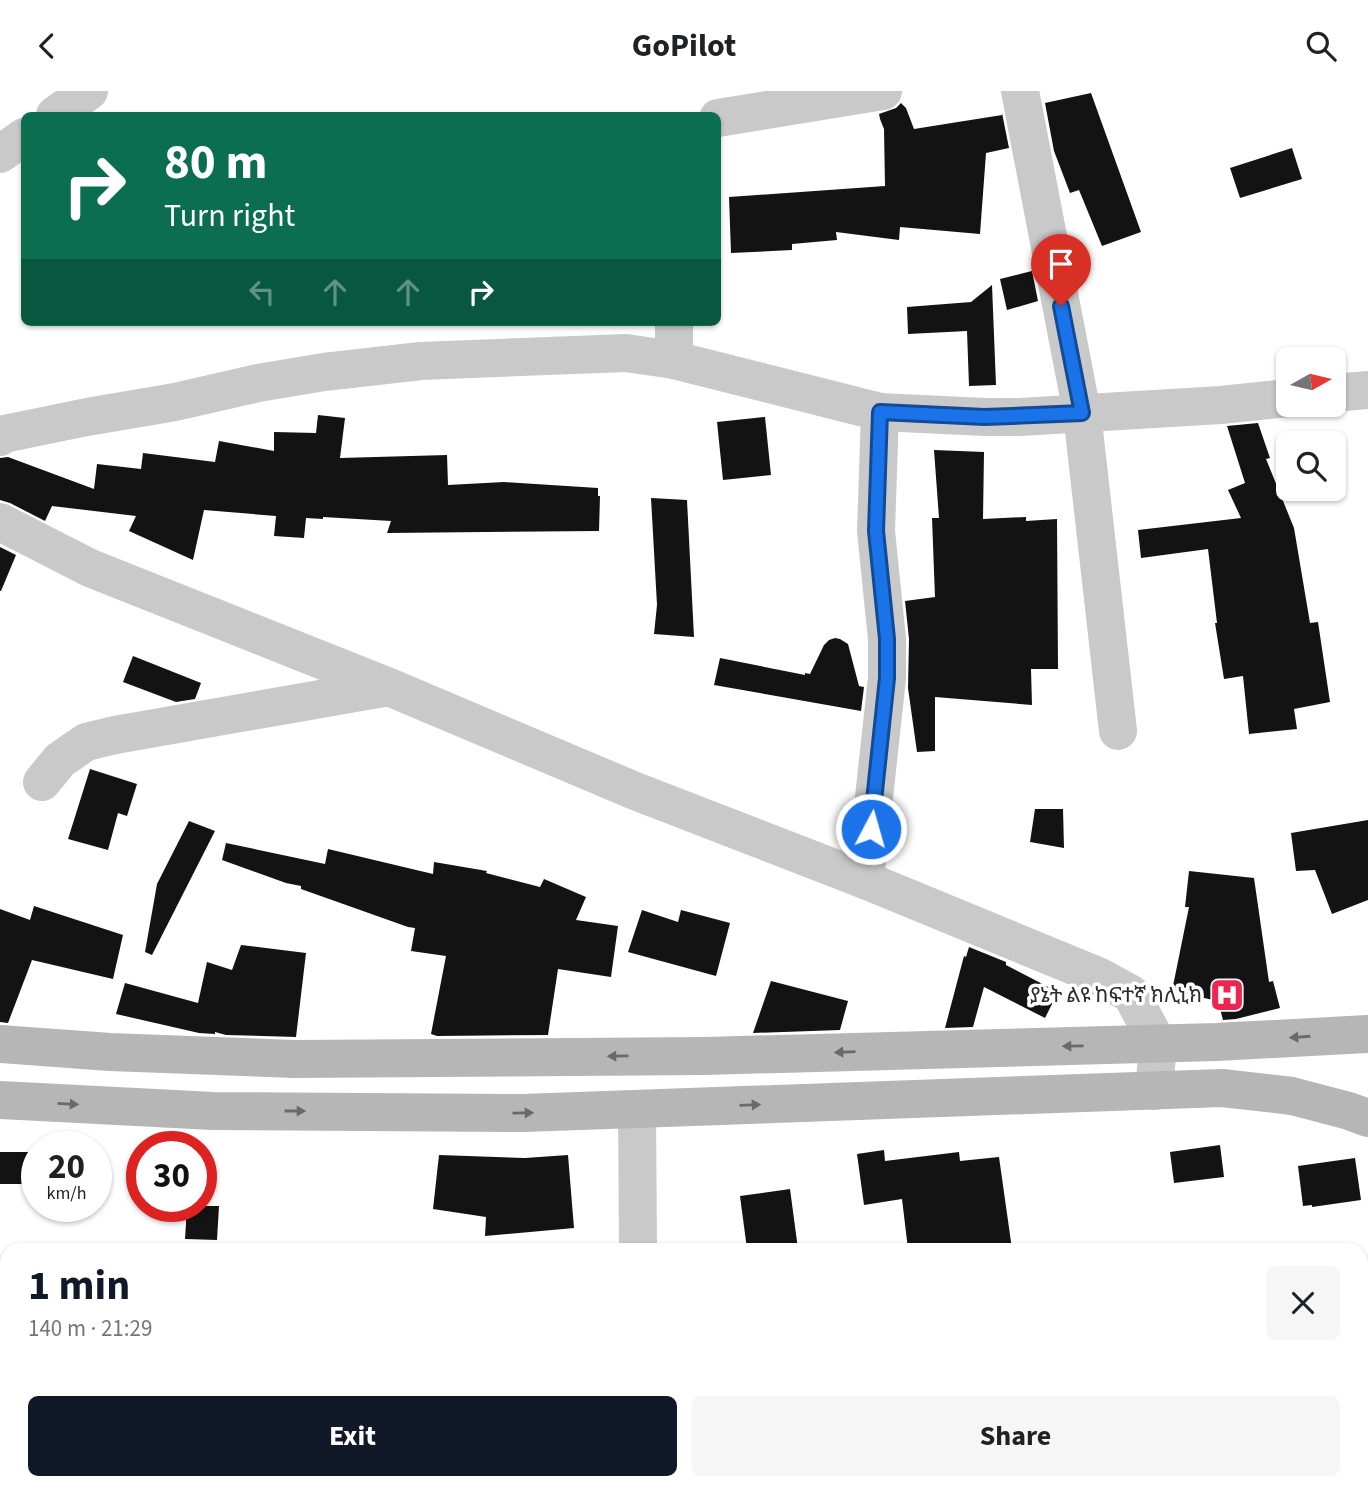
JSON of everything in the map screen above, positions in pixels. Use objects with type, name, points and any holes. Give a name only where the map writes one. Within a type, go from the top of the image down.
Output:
[{"type":"main road","points":[[0,1044],[110,1052],[294,1059],[704,1056],[1158,1044],[1368,1034]]},
{"type":"main road","points":[[0,1100],[213,1111],[523,1113],[1222,1088],[1292,1096],[1368,1118]]},
{"type":"street","points":[[59,112],[89,91]]},
{"type":"street","points":[[721,118],[883,91]]},
{"type":"street","points":[[1020,91],[1082,413],[1118,731]]},
{"type":"street","points":[[0,154],[21,139]]},
{"type":"street","points":[[674,326],[674,360]]},
{"type":"street","points":[[0,437],[87,417],[324,372],[407,362],[626,353],[674,360],[880,412],[985,417],[1221,405],[1276,399]]},
{"type":"street","points":[[1346,392],[1368,390]]},
{"type":"street","points":[[865,880],[887,678],[887,639],[876,531],[880,412]]},
{"type":"street","points":[[0,522],[90,568],[1098,976],[1131,994],[1158,1044],[1154,1091]]},
{"type":"street","points":[[42,782],[60,760],[86,743],[116,735],[389,687]]},
{"type":"street","points":[[637,1109],[638,1243]]},
{"type":"building","points":[[1091,93],[1141,232],[1102,246],[1079,190],[1070,193],[1054,151],[1045,103]]},
{"type":"building","points":[[901,103],[906,108],[914,129],[1002,113],[1009,148],[986,153],[980,234],[900,227],[899,240],[836,232],[837,240],[792,244],[792,250],[731,253],[729,197],[885,186],[884,129],[879,114],[896,108]]},
{"type":"building","points":[[1292,148],[1302,179],[1240,198],[1230,168]]},
{"type":"building","points":[[1032,271],[1038,301],[1007,310],[1000,279]]},
{"type":"building","points":[[992,285],[996,385],[969,386],[967,331],[908,334],[907,307],[971,302]]},
{"type":"building","points":[[318,415],[345,418],[340,458],[447,455],[448,485],[504,482],[598,488],[599,531],[387,533],[391,521],[323,517],[306,518],[304,538],[274,536],[276,516],[204,510],[193,560],[129,531],[136,516],[52,506],[45,521],[0,500],[0,458],[8,457],[94,489],[97,464],[141,469],[143,453],[215,462],[219,441],[274,451],[274,432],[316,433]]},
{"type":"building","points":[[765,417],[771,475],[723,480],[717,422]]},
{"type":"building","points":[[1258,423],[1270,458],[1266,459],[1276,484],[1276,501],[1283,501],[1294,528],[1310,623],[1318,622],[1330,702],[1294,709],[1297,729],[1249,734],[1243,676],[1224,679],[1208,549],[1141,558],[1138,530],[1241,518],[1228,490],[1245,483],[1227,426]]},
{"type":"building","points":[[934,450],[984,452],[983,519],[1057,519],[1058,669],[1031,669],[1032,705],[935,697],[935,751],[917,752],[908,688],[909,639],[905,601],[935,597],[932,518],[939,518]]},
{"type":"building","points":[[651,498],[687,500],[694,637],[654,634],[657,605]]},
{"type":"building","points":[[0,547],[16,555],[1,591],[0,591]]},
{"type":"building","points":[[835,638],[848,644],[859,686],[864,687],[861,711],[714,685],[720,658],[810,674],[824,645]]},
{"type":"building","points":[[133,656],[201,683],[195,699],[176,702],[123,682]]},
{"type":"building","points":[[90,769],[137,784],[127,816],[118,813],[108,850],[68,839]]},
{"type":"building","points":[[1035,809],[1063,809],[1064,848],[1030,842]]},
{"type":"building","points":[[1368,820],[1368,900],[1332,914],[1315,870],[1296,871],[1291,833]]},
{"type":"building","points":[[189,821],[215,831],[152,955],[145,952],[157,884]]},
{"type":"building","points":[[226,843],[325,864],[328,849],[433,874],[434,862],[487,871],[486,873],[540,887],[544,879],[586,897],[576,920],[618,926],[611,977],[558,969],[548,1035],[431,1034],[446,956],[411,951],[415,928],[222,860]]},
{"type":"building","points":[[1189,871],[1254,878],[1269,982],[1273,981],[1280,1008],[1223,1020],[1218,1001],[1172,991],[1189,907],[1185,907]]},
{"type":"building","points":[[34,906],[123,935],[113,979],[32,960],[8,1023],[0,1022],[0,909],[30,920]]},
{"type":"building","points":[[642,910],[678,922],[681,910],[730,923],[716,976],[628,952]]},
{"type":"building","points":[[241,945],[306,953],[296,1037],[199,1033],[116,1014],[125,983],[198,1003],[207,962],[232,970]]},
{"type":"building","points":[[969,947],[1006,962],[1006,965],[1058,992],[1045,1018],[984,987],[973,1027],[945,1028],[964,956],[966,957]]},
{"type":"building","points":[[771,981],[848,1001],[840,1030],[753,1033]]},
{"type":"building","points":[[1220,1145],[1224,1177],[1174,1183],[1170,1152]]},
{"type":"building","points":[[884,1150],[885,1161],[959,1152],[960,1161],[999,1157],[1011,1243],[907,1243],[902,1199],[864,1205],[857,1154]]},
{"type":"building","points":[[0,1152],[21,1152],[21,1184],[0,1184]]},
{"type":"building","points":[[439,1155],[525,1158],[568,1155],[574,1228],[485,1236],[486,1217],[433,1209]]},
{"type":"building","points":[[1355,1158],[1361,1200],[1303,1206],[1298,1166]]},
{"type":"building","points":[[790,1189],[797,1243],[746,1243],[740,1196]]},
{"type":"building","points":[[219,1206],[217,1240],[185,1239],[186,1222],[217,1222]]},
{"type":"place","name":"ያኔት ልዩ ከፍተኛ ክሊኒክ","points":[[1227,995]]},
{"type":"route","points":[[871,829],[887,678],[887,639],[876,531],[880,412],[985,417],[1082,413],[1061,306]]}]
